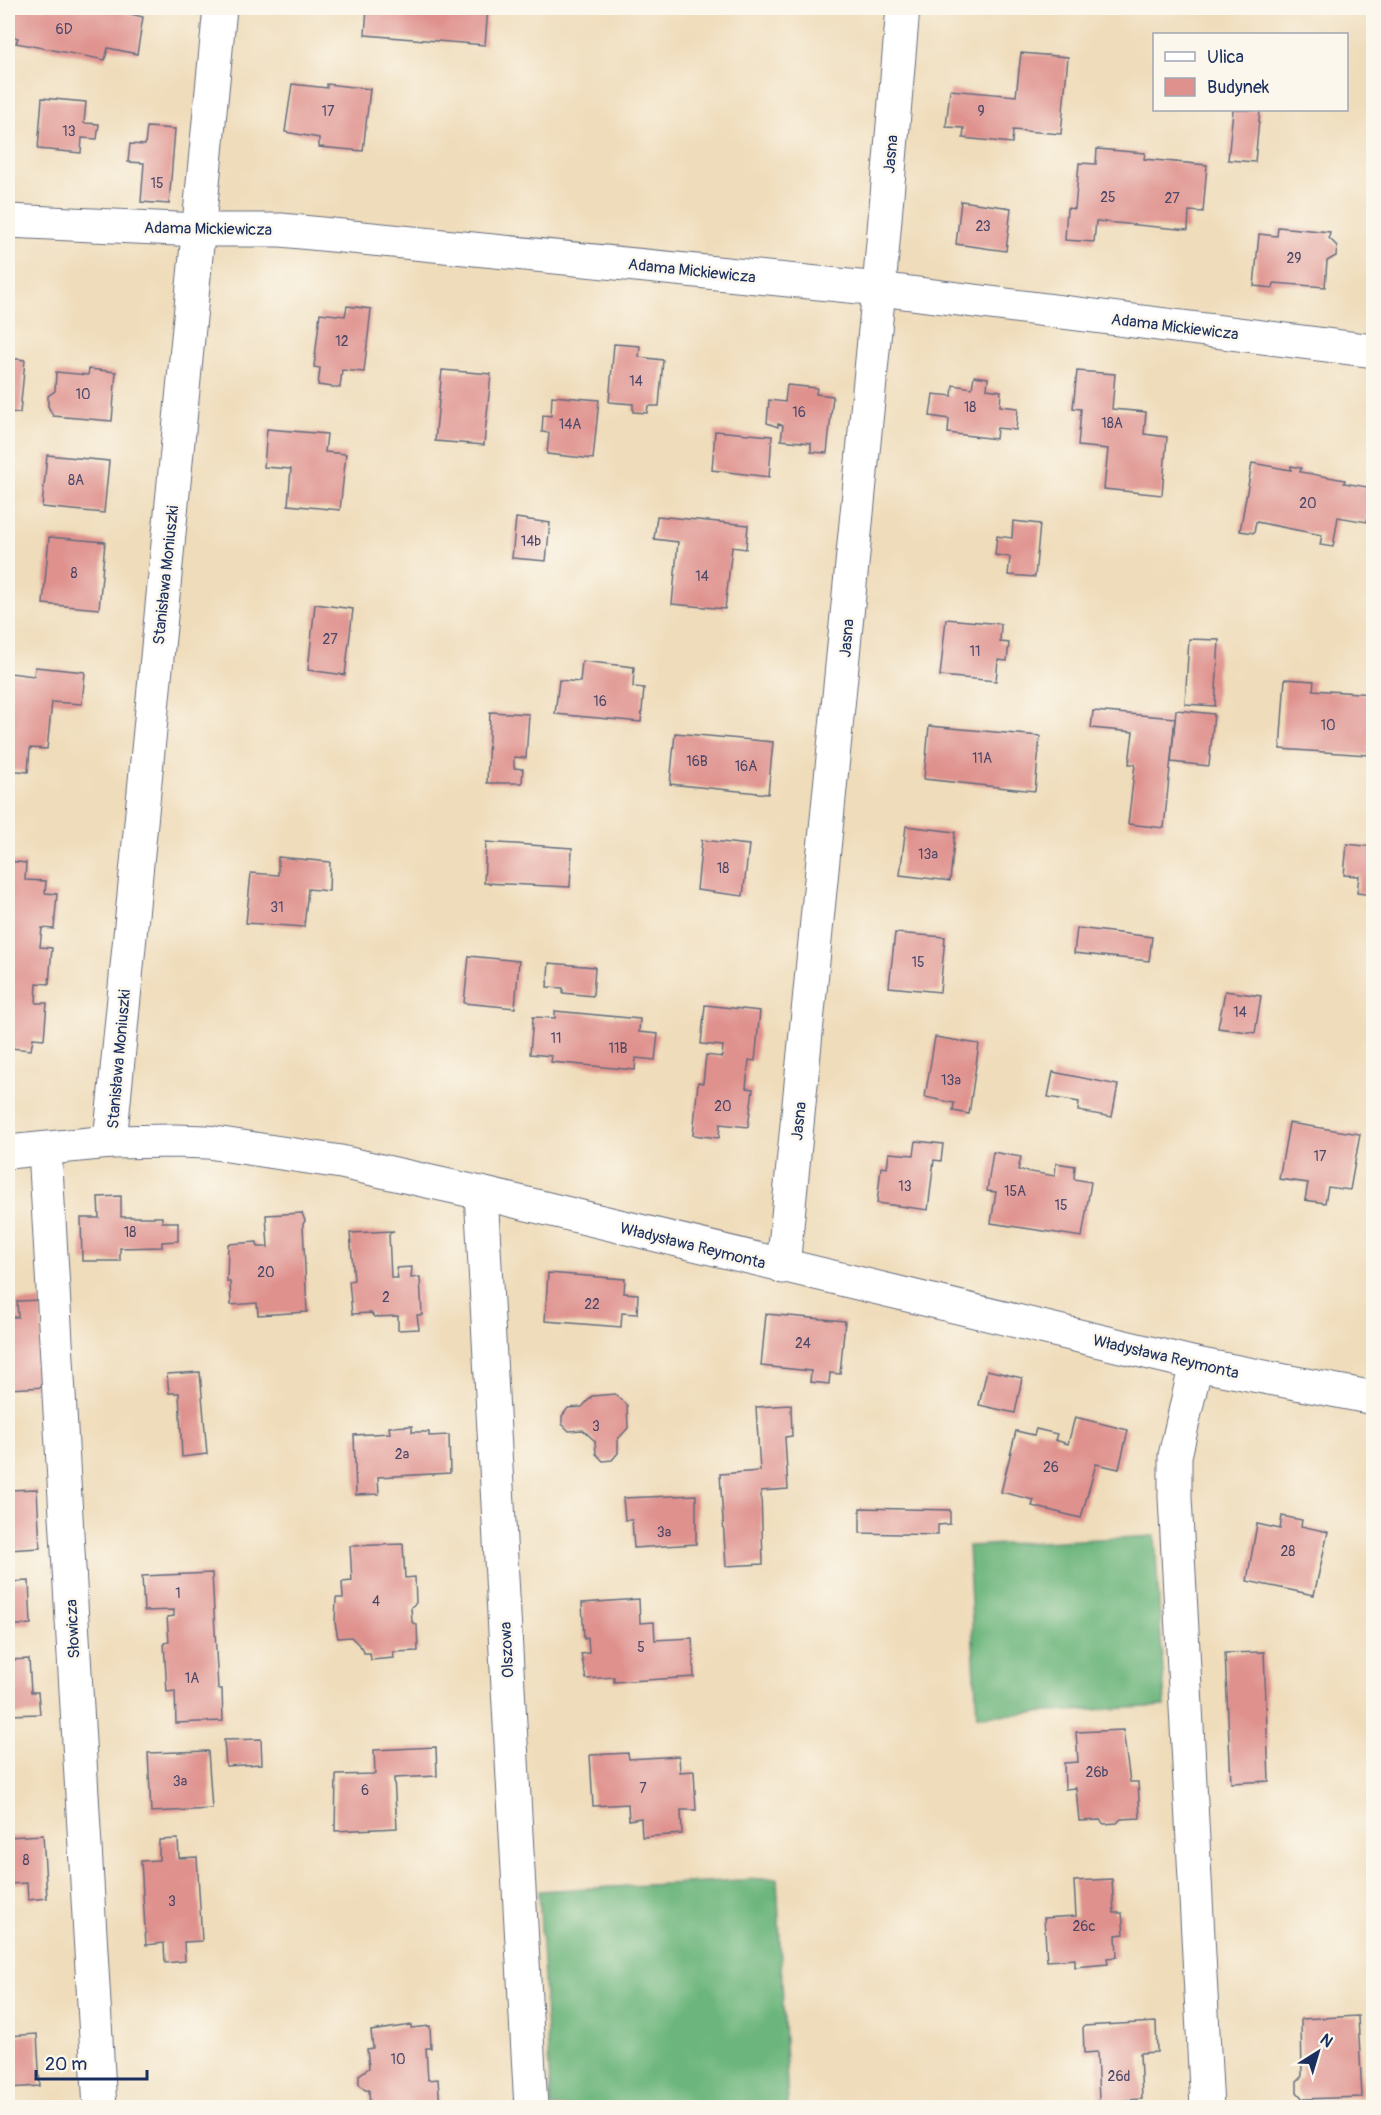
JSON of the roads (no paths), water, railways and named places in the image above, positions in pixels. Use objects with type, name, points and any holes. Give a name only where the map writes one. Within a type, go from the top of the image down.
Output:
[{"type":"street","name":"Stanisława Moniuszki","points":[[110,1142],[220,8]]},
{"type":"street","name":"Jasna","points":[[783,1267],[879,289],[903,8]]},
{"type":"street","name":"Adama Mickiewicza","points":[[8,221],[198,230],[281,230],[879,289],[1374,351]]},
{"type":"street","name":"Władysława Reymonta","points":[[8,1152],[110,1142],[208,1142],[341,1162],[481,1193],[1196,1364],[1374,1398]]},
{"type":"street","name":"Słowicza","points":[[45,1149],[100,2108]]},
{"type":"street","name":"Olszowa","points":[[481,1193],[531,2108]]},
{"type":"street","points":[[1196,1364],[1175,1456],[1175,1497],[1207,2108]]}]
